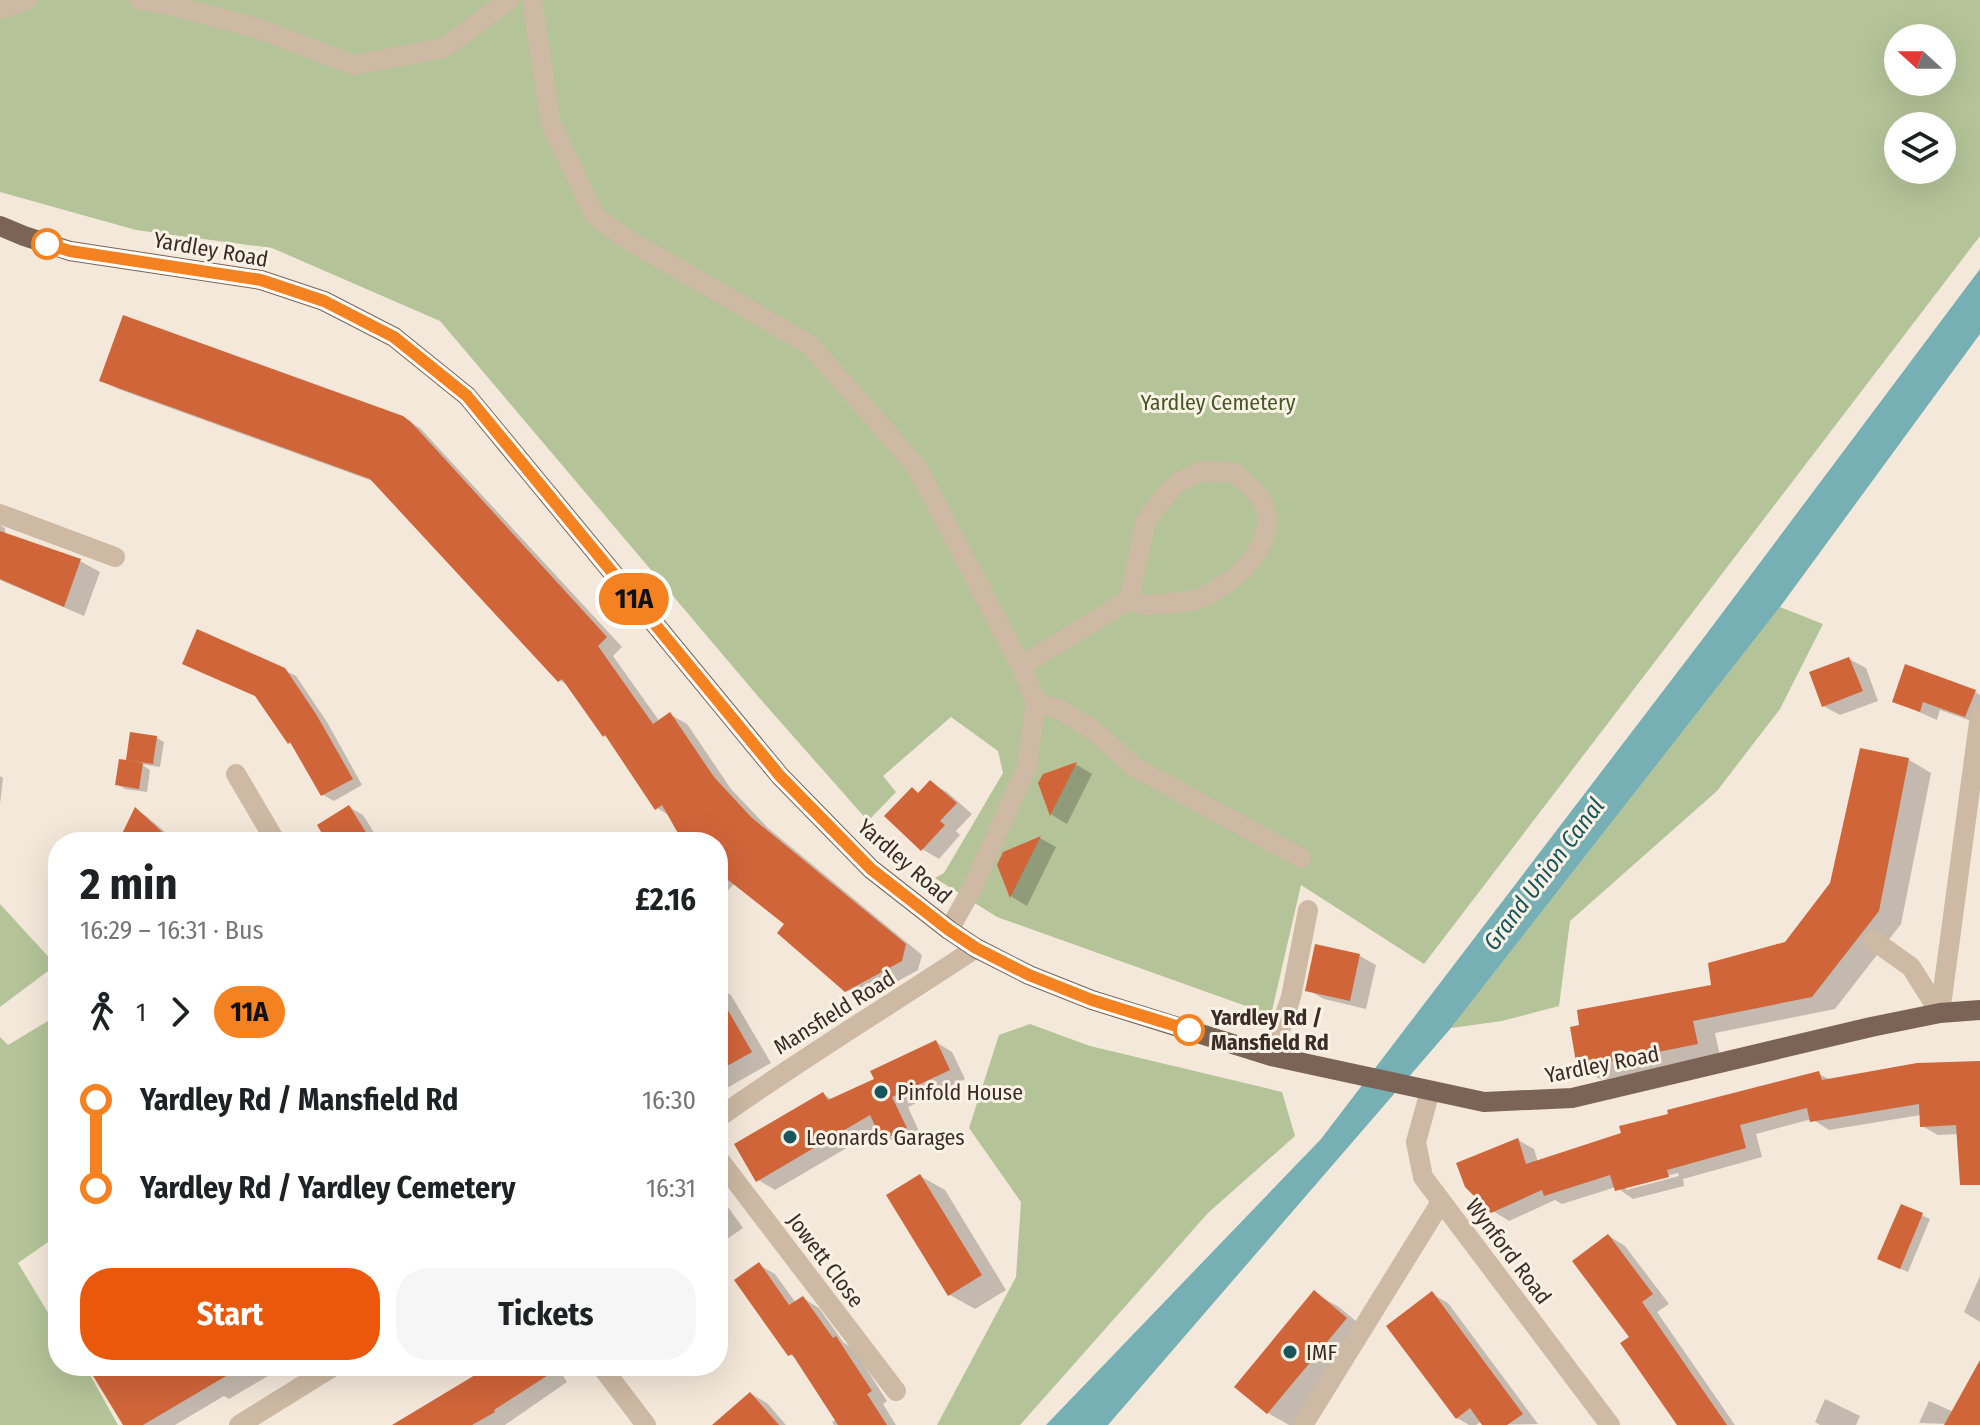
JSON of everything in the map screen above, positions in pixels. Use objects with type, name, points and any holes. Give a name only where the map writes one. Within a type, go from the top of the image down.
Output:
[{"type":"main road","name":"Yardley Road","points":[[0,226],[70,251],[261,280],[324,301],[394,337],[467,396],[780,776],[871,869],[976,948],[1029,975],[1092,1000],[1271,1056],[1484,1102],[1572,1098],[1871,1027],[1940,1013],[1980,1010]]},
{"type":"street","points":[[0,9],[27,0]]},
{"type":"street","points":[[140,0],[257,28],[354,65],[444,48],[509,0]]},
{"type":"street","points":[[532,0],[551,124],[595,216],[625,238],[810,345],[917,467],[1021,666],[1036,702],[1027,767],[973,887],[949,930]]},
{"type":"street","points":[[1021,666],[1129,600],[1146,520],[1179,482],[1202,471],[1234,473],[1262,500],[1266,518],[1263,543],[1249,564],[1221,588],[1194,601],[1146,605],[1129,600]]},
{"type":"street","points":[[0,514],[115,557]]},
{"type":"street","points":[[1036,702],[1063,711],[1094,731],[1136,768],[1301,858]]},
{"type":"street","points":[[1940,1013],[1980,715]]},
{"type":"street","points":[[236,774],[270,832]]},
{"type":"street","points":[[1271,1056],[1291,997],[1308,910]]},
{"type":"street","points":[[1873,940],[1911,967],[1940,1013]]},
{"type":"street","name":"Mansfield Road","points":[[728,1111],[783,1071],[976,948]]},
{"type":"street","name":"Wynford Road","points":[[1425,1089],[1416,1142],[1423,1177],[1610,1425]]},
{"type":"street","name":"Jowett Close","points":[[728,1171],[896,1391]]},
{"type":"street","points":[[1303,1425],[1441,1202]]},
{"type":"street","points":[[239,1425],[318,1376]]},
{"type":"street","points":[[609,1376],[646,1425]]},
{"type":"green space","name":"Yardley Cemetery","points":[[0,0],[1980,0],[1980,236],[1424,964],[1301,885],[1271,1015],[997,917],[935,878],[944,873],[1003,773],[998,751],[951,717],[883,776],[896,792],[868,821],[762,701],[440,321],[272,248],[136,230],[0,192]]},
{"type":"green space","points":[[1780,607],[1823,624],[1780,709],[1717,791],[1570,921],[1559,1006],[1502,1021],[1451,1028]]},
{"type":"green space","points":[[0,904],[48,956],[48,971],[0,1007]]},
{"type":"green space","points":[[48,1021],[48,1242],[18,1263],[48,1312],[48,1376],[91,1376],[118,1425],[0,1425],[0,1037],[8,1045]]},
{"type":"green space","points":[[1030,1024],[1090,1046],[1282,1092],[1295,1136],[1208,1213],[1020,1425],[937,1425],[1016,1277],[1021,1202],[969,1128],[999,1035]]},
{"type":"water","name":"Grand Union Canal","points":[[1980,269],[1980,334],[1780,607],[1451,1028],[1108,1425],[1046,1425],[1321,1139]]},
{"type":"building","points":[[123,315],[403,416],[607,637],[598,646],[653,724],[670,712],[714,777],[751,817],[906,944],[902,961],[845,992],[777,933],[784,924],[728,880],[728,832],[677,832],[662,805],[655,810],[605,735],[603,737],[562,679],[558,682],[370,479],[99,381]]},
{"type":"building","points":[[0,531],[81,559],[64,607],[0,579]]},
{"type":"building","points":[[197,629],[285,668],[316,714],[353,779],[321,796],[290,742],[288,744],[255,696],[182,664]]},
{"type":"building","points":[[1849,657],[1863,691],[1822,707],[1809,672]]},
{"type":"building","points":[[1905,664],[1976,690],[1965,717],[1923,702],[1920,712],[1892,702]]},
{"type":"building","points":[[130,732],[157,736],[153,764],[126,760]]},
{"type":"building","points":[[1860,748],[1909,758],[1879,911],[1812,997],[1693,1021],[1698,1044],[1577,1068],[1570,1027],[1579,1025],[1577,1010],[1711,985],[1708,963],[1785,942],[1830,883]]},
{"type":"building","points":[[119,759],[143,763],[139,789],[115,785]]},
{"type":"building","points":[[1077,762],[1050,816],[1038,783],[1043,774]]},
{"type":"building","points":[[930,780],[957,803],[940,821],[945,825],[921,851],[884,816],[912,787],[918,793]]},
{"type":"building","points":[[349,805],[366,832],[321,832],[317,825]]},
{"type":"building","points":[[135,807],[162,832],[123,832]]},
{"type":"building","points":[[1041,836],[1010,898],[997,865],[1003,852]]},
{"type":"building","points":[[1315,944],[1360,954],[1350,1001],[1305,991]]},
{"type":"building","points":[[728,1010],[752,1052],[728,1065]]},
{"type":"building","points":[[936,1040],[950,1070],[892,1097],[907,1128],[891,1136],[880,1136],[870,1115],[756,1182],[734,1144],[823,1092],[828,1100],[874,1079],[870,1071]]},
{"type":"building","points":[[1980,1061],[1980,1185],[1960,1185],[1956,1125],[1920,1127],[1919,1104],[1810,1122],[1807,1108],[1740,1125],[1746,1148],[1667,1170],[1669,1177],[1615,1191],[1610,1175],[1544,1196],[1542,1190],[1491,1213],[1465,1187],[1456,1163],[1518,1138],[1526,1164],[1621,1133],[1619,1126],[1668,1114],[1667,1110],[1819,1071],[1822,1080],[1917,1063]]},
{"type":"building","points":[[920,1174],[982,1275],[948,1296],[886,1195]]},
{"type":"building","points":[[1901,1204],[1923,1213],[1900,1269],[1877,1259]]},
{"type":"building","points":[[1608,1234],[1653,1294],[1642,1302],[1727,1425],[1677,1425],[1620,1343],[1629,1337],[1572,1261]]},
{"type":"building","points":[[759,1262],[789,1305],[803,1296],[833,1338],[836,1336],[872,1391],[867,1394],[887,1425],[838,1425],[792,1354],[788,1356],[734,1280]]},
{"type":"building","name":"IMF","points":[[1314,1290],[1347,1318],[1267,1414],[1234,1387]]},
{"type":"building","points":[[1432,1291],[1523,1414],[1507,1425],[1482,1425],[1470,1408],[1456,1419],[1386,1326]]},
{"type":"building","points":[[1980,1360],[1980,1425],[1944,1425]]},
{"type":"building","points":[[93,1376],[226,1376],[143,1425],[123,1425]]},
{"type":"building","points":[[473,1376],[547,1376],[472,1425],[392,1425]]},
{"type":"building","points":[[750,1392],[779,1425],[712,1425]]},
{"type":"bus line","name":"11A","points":[[47,244],[70,251],[261,280],[324,301],[394,337],[467,396],[780,776],[871,869],[949,930],[976,948],[1029,975],[1092,1000],[1189,1030]]},
{"type":"place","name":"Yardley Rd / Mansfield Rd","points":[[1189,1030]]},
{"type":"place","name":"Pinfold House","points":[[881,1092]]},
{"type":"place","name":"Leonards Garages","points":[[790,1137]]},
{"type":"place","name":"IMF","points":[[1290,1352]]}]
